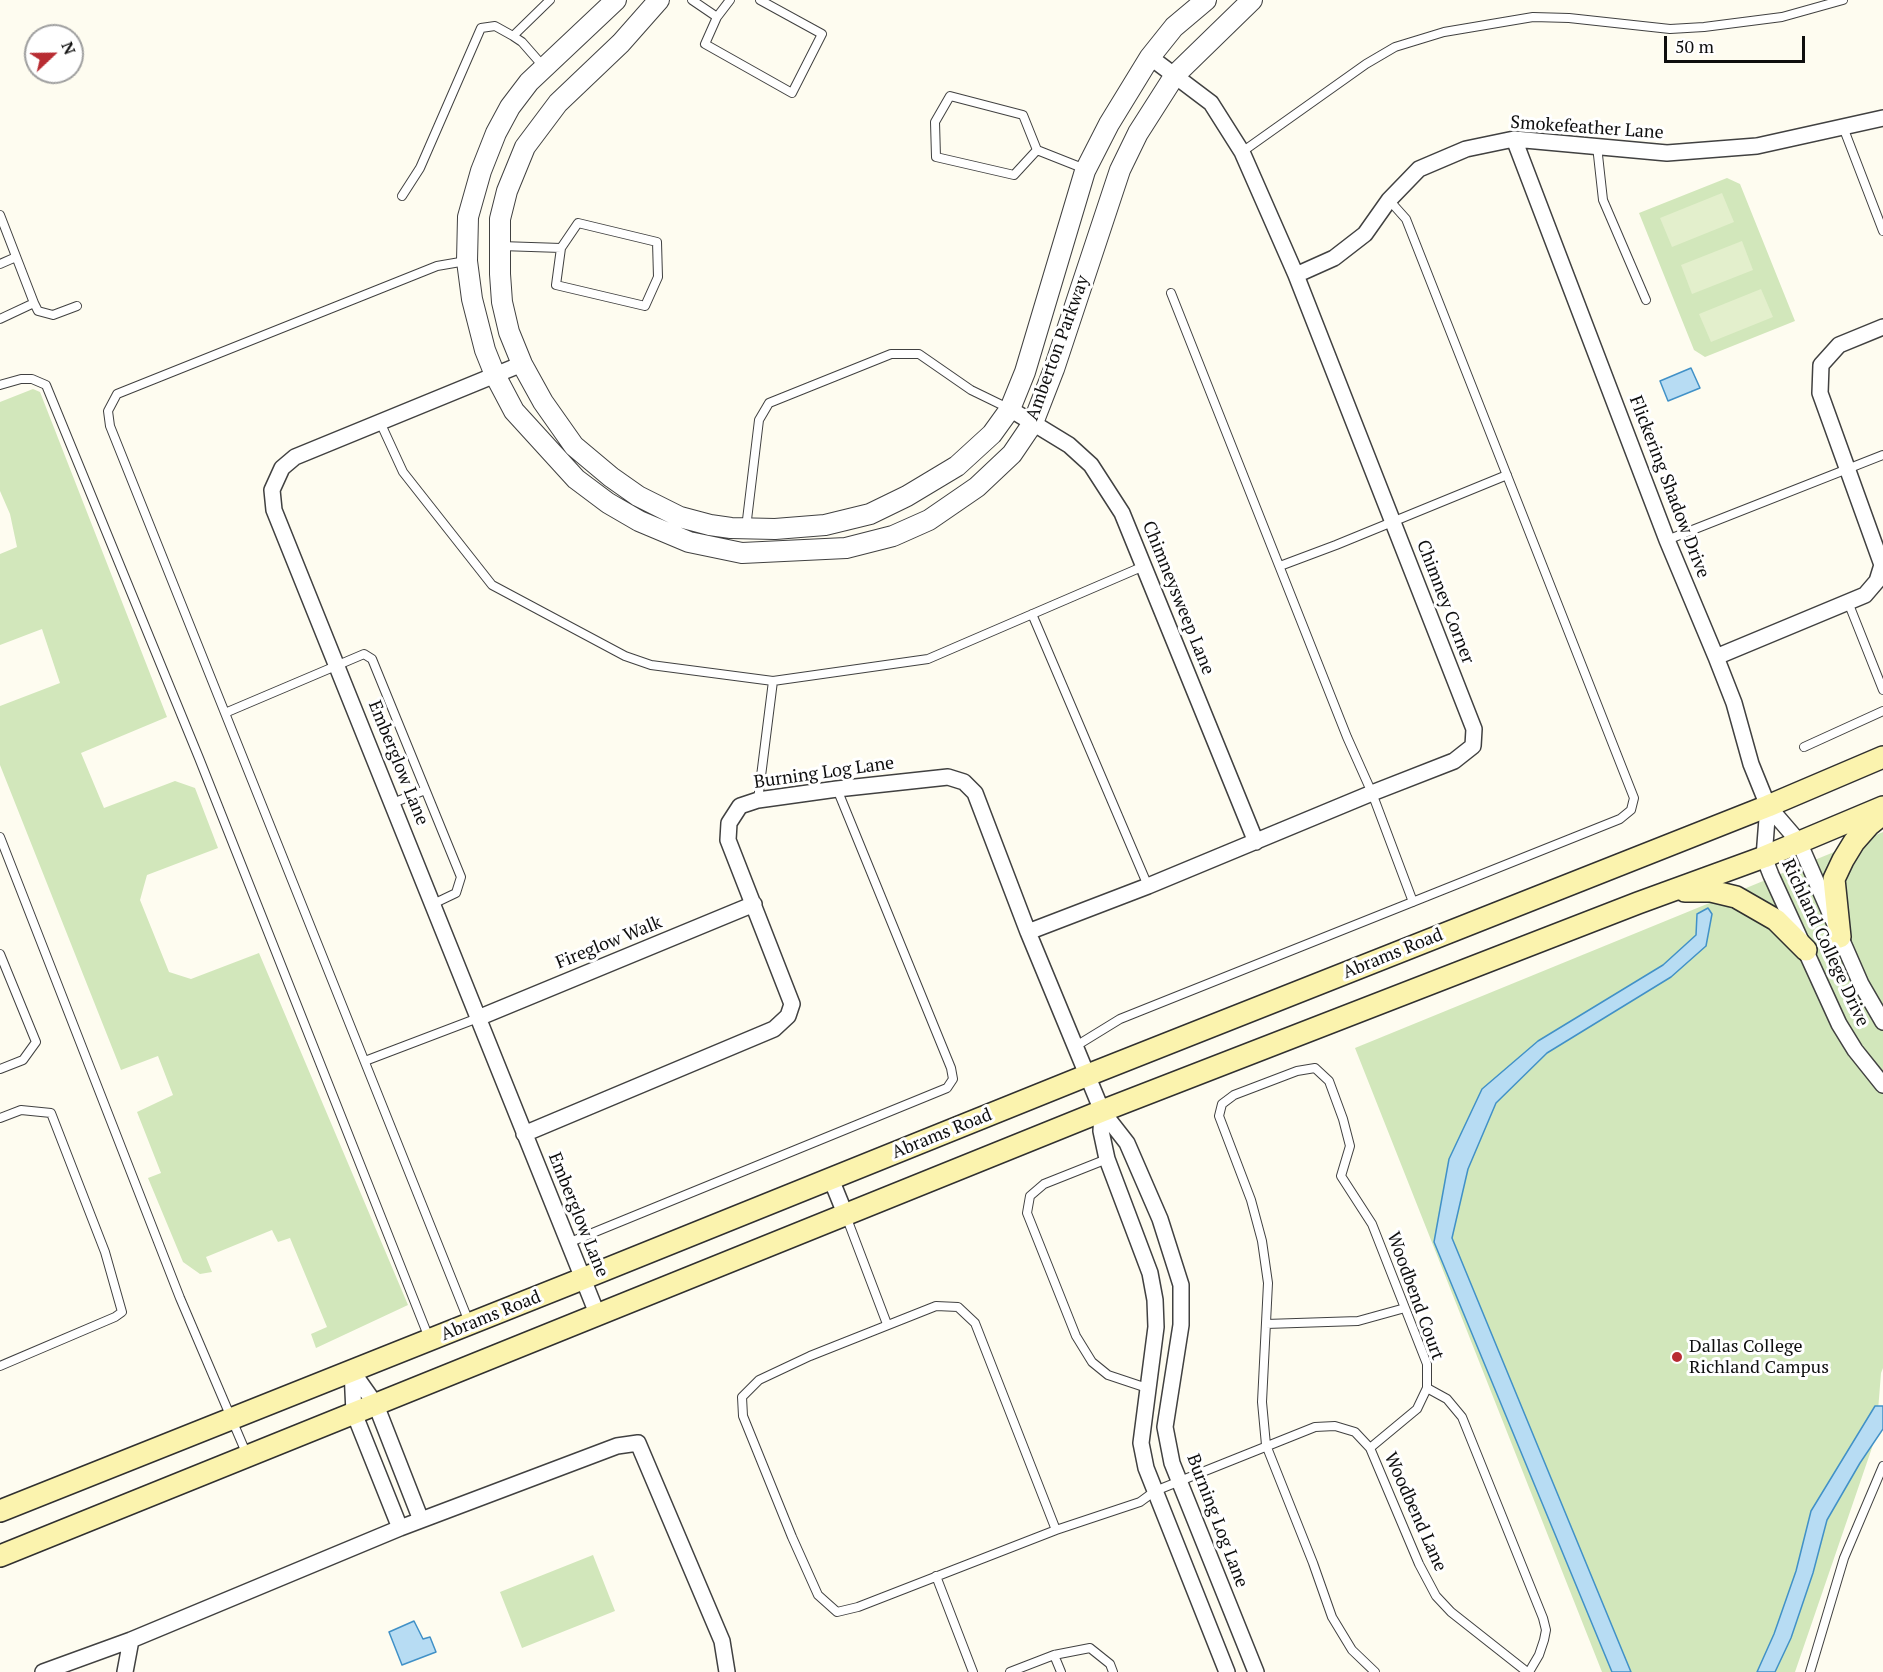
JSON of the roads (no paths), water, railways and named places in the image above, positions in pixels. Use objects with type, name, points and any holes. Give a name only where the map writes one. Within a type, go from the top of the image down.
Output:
[{"type":"main road","name":"Abrams Road","points":[[0,1511],[1088,1075],[1768,806],[1883,757]]},
{"type":"main road","points":[[0,1556],[1101,1112],[1638,903],[1764,857],[1883,807]]},
{"type":"main road","points":[[1840,937],[1834,879],[1854,842],[1869,825],[1883,814]]},
{"type":"main road","points":[[1638,903],[1686,891],[1710,891],[1736,897],[1776,920],[1806,950]]},
{"type":"street","name":"Amberton Parkway","points":[[616,0],[529,81],[510,107],[496,133],[481,171],[468,217],[467,261],[477,320],[495,375],[514,411],[576,479],[608,503],[639,521],[689,542],[742,553],[846,548],[893,536],[929,520],[977,487],[1012,454],[1033,423],[1054,369],[1120,170],[1138,133],[1174,75],[1252,0]]},
{"type":"street","name":"Amberton Parkway","points":[[659,0],[621,43],[558,103],[525,147],[507,191],[500,219],[502,302],[509,332],[522,363],[543,402],[574,446],[611,477],[638,496],[680,517],[710,525],[775,529],[825,525],[870,514],[907,496],[957,466],[992,434],[1010,409],[1025,372],[1086,170],[1109,124],[1150,57],[1174,27],[1206,0]]},
{"type":"street","name":"Chimney Corner","points":[[1028,932],[1148,886],[1454,761],[1473,746],[1474,729],[1296,275],[1242,152],[1211,103],[1150,57]]},
{"type":"street","name":"Smokefeather Lane","points":[[1296,275],[1334,258],[1365,234],[1389,200],[1419,169],[1466,149],[1514,139],[1667,153],[1757,146],[1883,118]]},
{"type":"street","name":"Flickering Shadow Drive","points":[[1514,139],[1667,540],[1734,703],[1751,764],[1768,806],[1798,842]]},
{"type":"street","points":[[1716,657],[1865,595],[1877,581],[1882,565],[1820,393],[1821,365],[1839,345],[1883,327]]},
{"type":"street","name":"Emberglow Lane","points":[[522,363],[295,457],[282,468],[272,490],[274,510],[597,1317]]},
{"type":"street","name":"Chimneysweep Lane","points":[[1010,409],[1069,445],[1091,465],[1122,513],[1256,842]]},
{"type":"street","name":"Burning Log Lane","points":[[524,1134],[774,1029],[788,1017],[792,1004],[728,840],[729,823],[740,806],[758,800],[948,777],[964,782],[975,793],[1028,932],[1088,1075],[1101,1112],[1101,1131],[1107,1159],[1150,1273],[1155,1300],[1156,1327],[1141,1443],[1146,1468],[1227,1672]]},
{"type":"street","name":"Richland College Drive","points":[[1768,806],[1764,857],[1839,1024],[1883,1085]]},
{"type":"street","name":"Richland College Drive","points":[[1798,842],[1861,984],[1883,1022]]},
{"type":"street","name":"Fireglow Walk","points":[[478,1018],[754,904]]},
{"type":"street","name":"Burning Log Lane","points":[[1101,1112],[1126,1143],[1160,1219],[1181,1285],[1181,1325],[1165,1427],[1172,1463],[1256,1672]]},
{"type":"street","points":[[831,1179],[846,1216]]},
{"type":"street","points":[[352,1370],[376,1405],[421,1520]]},
{"type":"street","points":[[352,1370],[354,1413],[400,1528]]},
{"type":"street","points":[[43,1672],[131,1640],[400,1528],[617,1446],[638,1443],[722,1641],[727,1672]]},
{"type":"street","points":[[125,1672],[131,1640]]},
{"type":"lane","points":[[513,36],[550,0]]},
{"type":"lane","points":[[692,0],[717,17]]},
{"type":"lane","points":[[730,0],[717,17],[705,44],[792,93],[822,34],[760,0]]},
{"type":"lane","points":[[1242,152],[1366,64],[1395,47],[1444,32],[1533,17],[1569,18],[1670,29],[1704,27],[1782,17],[1843,0]]},
{"type":"lane","points":[[402,196],[420,168],[481,28],[495,26],[513,36],[522,42],[544,67]]},
{"type":"lane","points":[[1037,150],[1014,175],[936,157],[935,122],[950,96],[1023,115],[1037,150],[1086,170]]},
{"type":"lane","points":[[1843,127],[1883,231]]},
{"type":"lane","points":[[1597,146],[1603,200],[1646,300]]},
{"type":"lane","points":[[1076,1046],[1120,1019],[1620,819],[1631,810],[1634,798],[1406,219],[1389,200]]},
{"type":"lane","points":[[0,215],[38,311],[53,315],[78,306]]},
{"type":"lane","points":[[578,223],[657,242],[658,277],[645,306],[556,285],[561,248],[578,223]]},
{"type":"lane","points":[[500,246],[561,248]]},
{"type":"lane","points":[[0,264],[16,257]]},
{"type":"lane","points":[[467,261],[436,266],[117,394],[108,411],[110,426],[470,1324]]},
{"type":"lane","points":[[1171,293],[1347,737],[1372,793],[1413,902]]},
{"type":"lane","points":[[0,319],[34,303]]},
{"type":"lane","points":[[746,528],[759,420],[769,403],[891,354],[919,354],[970,390],[1010,409]]},
{"type":"lane","points":[[0,385],[21,379],[32,379],[46,385],[203,769],[430,1340]]},
{"type":"lane","points":[[380,422],[403,472],[492,585],[625,656],[651,665],[773,681],[928,659],[1144,566]]},
{"type":"lane","points":[[1667,540],[1883,455]]},
{"type":"lane","points":[[1280,566],[1507,475]]},
{"type":"lane","points":[[1848,602],[1883,690]]},
{"type":"lane","points":[[1032,614],[1148,886]]},
{"type":"lane","points":[[225,713],[364,654],[372,659],[461,877],[456,893],[433,904]]},
{"type":"lane","points":[[758,800],[773,681]]},
{"type":"lane","points":[[1804,747],[1883,711]]},
{"type":"lane","points":[[568,1243],[947,1088],[953,1079],[951,1068],[837,789]]},
{"type":"lane","points":[[393,803],[425,790]]},
{"type":"lane","points":[[0,837],[180,1298],[248,1456]]},
{"type":"lane","points":[[0,954],[36,1042],[23,1060],[0,1069]]},
{"type":"lane","points":[[365,1061],[478,1018]]},
{"type":"lane","name":"Woodbend Court","points":[[1266,1324],[1268,1283],[1262,1241],[1251,1200],[1219,1116],[1222,1104],[1234,1095],[1297,1071],[1315,1068],[1329,1081],[1350,1146],[1341,1176],[1372,1224],[1427,1364],[1428,1388],[1417,1409],[1370,1448]]},
{"type":"lane","points":[[0,1118],[21,1110],[51,1113],[105,1251],[122,1312],[96,1326],[0,1366]]},
{"type":"lane","points":[[1107,1159],[1044,1184],[1030,1196],[1027,1213],[1076,1336],[1092,1362],[1108,1375],[1147,1388]]},
{"type":"lane","points":[[846,1216],[887,1324],[936,1306],[958,1307],[975,1323],[1056,1530]]},
{"type":"lane","points":[[1375,1672],[1352,1650],[1332,1617],[1266,1445],[1262,1402],[1266,1324],[1358,1321],[1405,1308]]},
{"type":"lane","name":"Woodbend Lane","points":[[887,1324],[759,1380],[742,1397],[743,1416],[792,1537],[818,1595],[837,1612],[858,1607],[1056,1530],[1140,1502],[1155,1491],[1266,1445],[1315,1427],[1335,1426],[1355,1432],[1370,1448],[1419,1564],[1436,1596],[1451,1612],[1528,1672]]},
{"type":"lane","points":[[1428,1388],[1447,1399],[1462,1417],[1543,1618],[1546,1630],[1544,1641],[1539,1655],[1528,1672]]},
{"type":"lane","points":[[1810,1672],[1844,1558],[1883,1466]]},
{"type":"lane","points":[[936,1576],[974,1672]]},
{"type":"lane","points":[[1010,1672],[1054,1655],[1090,1648],[1110,1664],[1113,1672]]},
{"type":"lane","points":[[1054,1655],[1061,1672]]},
{"type":"water","points":[[1691,368],[1700,388],[1668,401],[1660,381]]},
{"type":"water","points":[[1708,908],[1712,914],[1706,946],[1671,977],[1547,1053],[1496,1103],[1468,1169],[1452,1238],[1631,1672],[1612,1672],[1434,1242],[1449,1159],[1482,1089],[1538,1041],[1663,965],[1696,935],[1697,914]]},
{"type":"water","points":[[1875,1406],[1883,1406],[1883,1429],[1827,1520],[1813,1573],[1791,1638],[1775,1672],[1757,1672],[1774,1634],[1796,1571],[1811,1511]]},
{"type":"water","points":[[414,1621],[423,1639],[430,1637],[436,1652],[402,1665],[389,1632]]},
{"type":"place","name":"Dallas College Richland Campus","points":[[1677,1357]]}]
